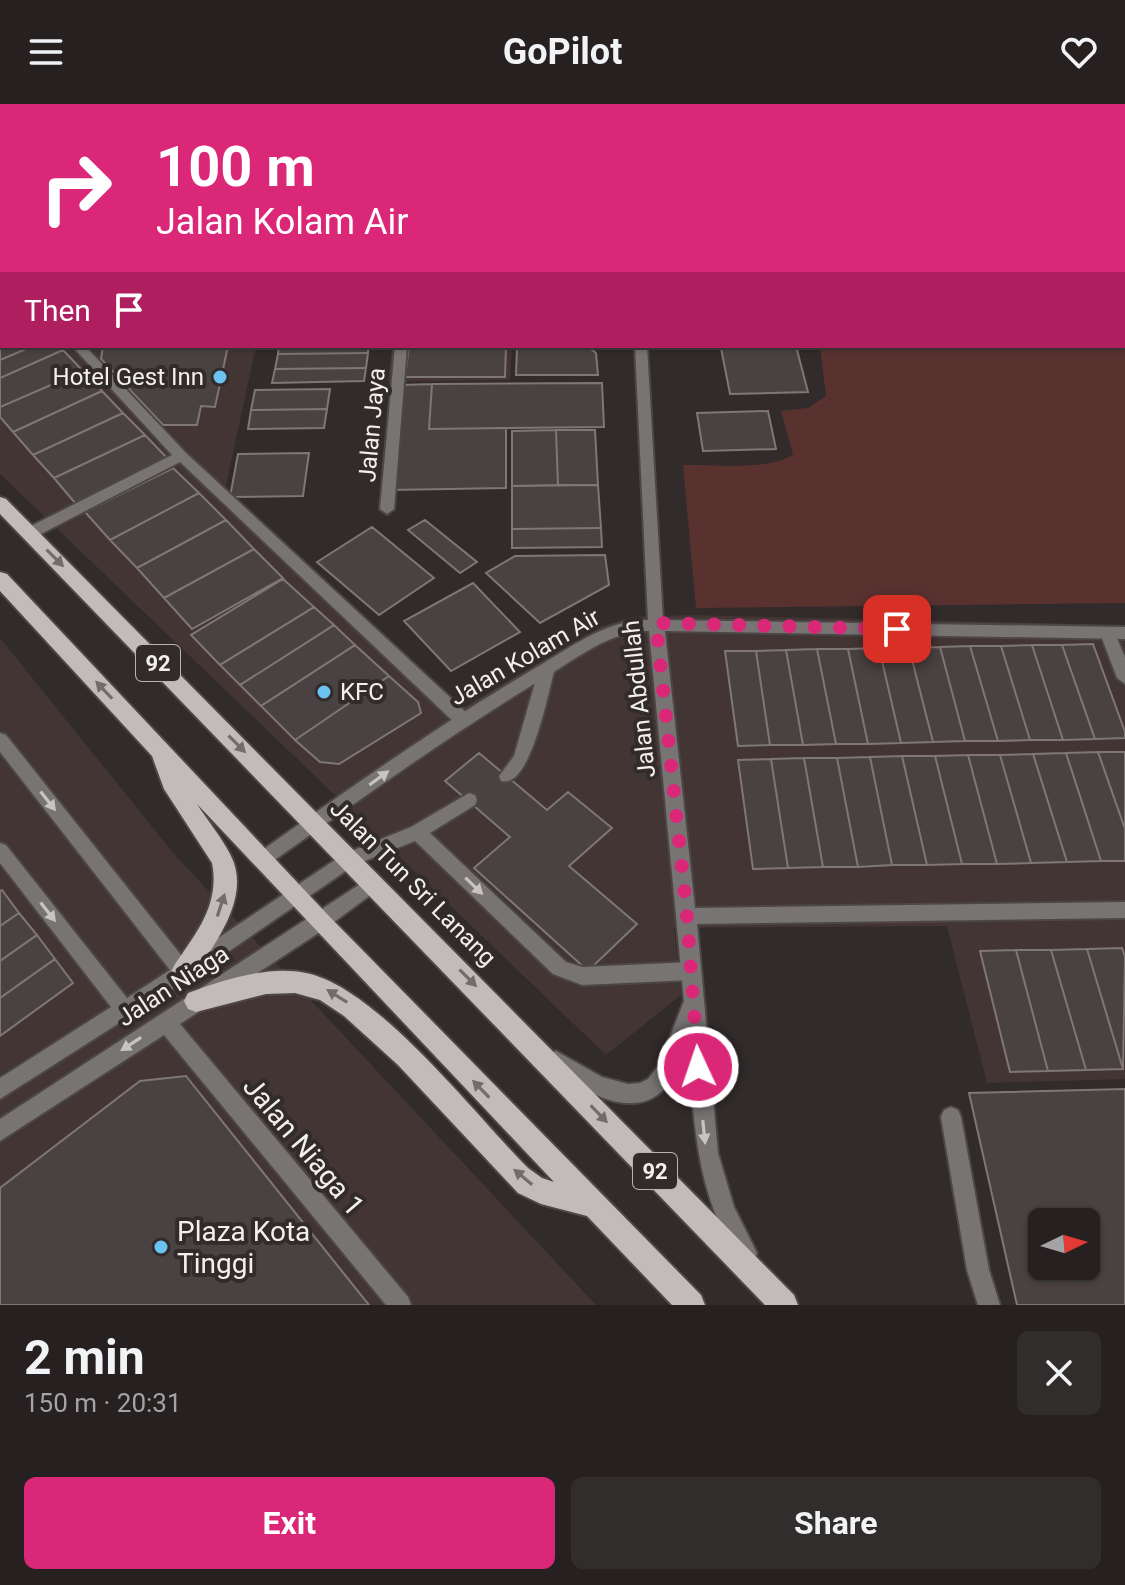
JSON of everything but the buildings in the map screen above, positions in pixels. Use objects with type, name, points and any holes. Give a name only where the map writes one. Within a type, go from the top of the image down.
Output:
[{"type":"main road","name":"Jalan Tun Sri Lanang","points":[[0,503],[526,1037],[784,1305]]},
{"type":"main road","name":"92","points":[[0,579],[320,922],[691,1305]]},
{"type":"main road","points":[[158,746],[171,783],[222,860],[225,870],[224,901],[219,915],[183,972]]},
{"type":"main road","points":[[196,1001],[247,986],[284,982],[328,989],[346,1000],[528,1185],[594,1205]]},
{"type":"street","points":[[80,348],[181,456],[462,719]]},
{"type":"street","name":"Jalan Jaya","points":[[387,509],[401,348]]},
{"type":"street","name":"Jalan Abdullah","points":[[641,348],[656,623],[710,1173],[735,1235],[764,1284]]},
{"type":"street","points":[[30,533],[181,456]]},
{"type":"street","name":"Jalan Kolam Air","points":[[263,859],[462,719],[601,637],[633,625],[1117,633]]},
{"type":"street","points":[[1117,633],[1125,678]]},
{"type":"street","points":[[507,776],[521,759],[546,672]]},
{"type":"street","points":[[0,740],[183,972]]},
{"type":"street","name":"Jalan Niaga","points":[[0,1089],[183,972],[350,859],[417,832],[469,800]]},
{"type":"street","points":[[417,832],[560,968],[582,976],[692,971]]},
{"type":"street","points":[[0,850],[124,1009]]},
{"type":"street","name":"Jalan Niaga","points":[[0,1131],[320,922],[374,883]]},
{"type":"street","points":[[687,916],[1125,910]]},
{"type":"street","name":"Jalan Abdullah","points":[[526,1037],[566,1068],[610,1092],[635,1093],[657,1083],[665,1073],[694,999]]},
{"type":"street","name":"Jalan Niaga 1","points":[[166,1022],[400,1305]]},
{"type":"street","points":[[951,1117],[978,1270],[989,1305]]},
{"type":"shaded area","points":[[0,348],[256,348],[225,490],[461,709],[597,628],[631,617],[689,615],[1125,625],[1125,1079],[987,1083],[947,926],[674,928],[681,995],[606,1055],[0,474]]},
{"type":"shaded area","points":[[392,348],[512,348],[510,380],[388,382]]},
{"type":"shaded area","points":[[820,348],[1125,348],[1125,603],[696,608],[683,465],[755,465],[793,455],[781,411],[808,408],[826,396]]},
{"type":"shaded area","points":[[0,638],[175,855],[596,1305],[0,1305]]},
{"type":"place","name":"Hotel Gest Inn","points":[[220,377]]},
{"type":"place","name":"KFC","points":[[324,692]]},
{"type":"place","name":"Plaza Kota Tinggi","points":[[161,1247]]},
{"type":"route","points":[[698,1067],[687,916],[656,623],[897,629]]}]
